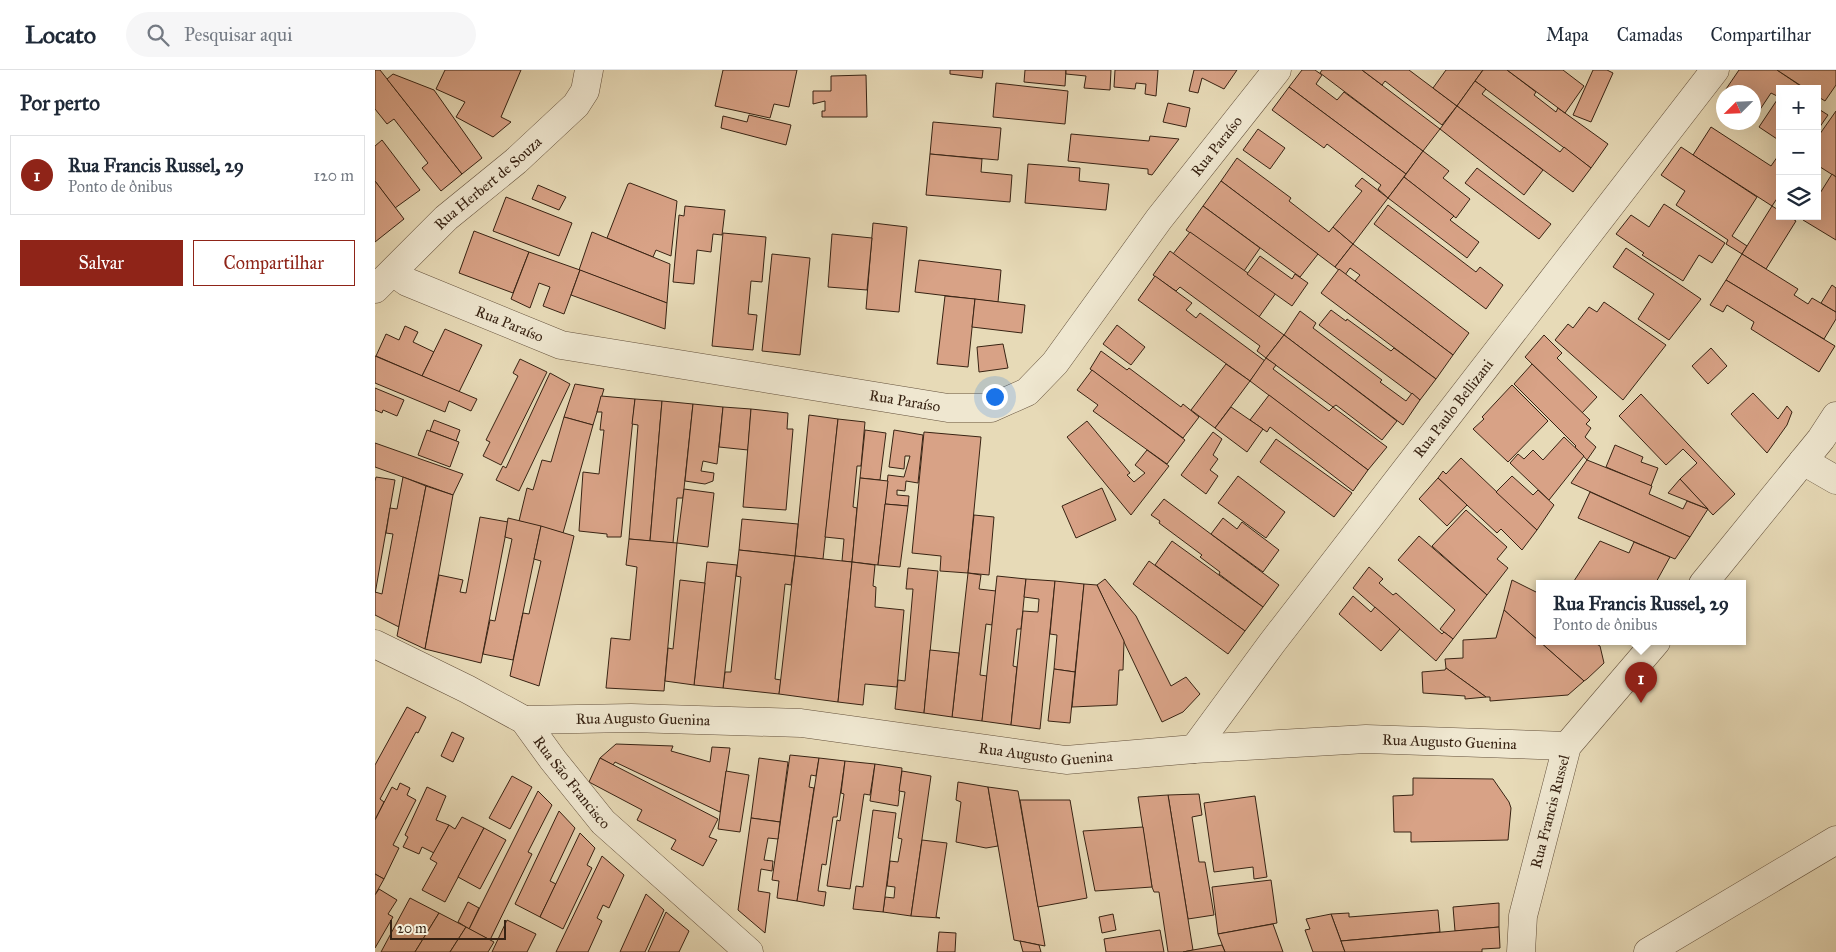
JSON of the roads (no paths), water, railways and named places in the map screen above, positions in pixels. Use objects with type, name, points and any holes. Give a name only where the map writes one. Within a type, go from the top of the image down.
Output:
[{"type":"street","name":"Rua Herbert de Souza","points":[[384,280],[446,218],[516,162],[576,105],[585,91],[589,70]]},
{"type":"street","name":"Rua Paraíso","points":[[384,280],[407,282],[561,345],[949,408],[991,408],[1027,392],[1055,363],[1159,219],[1277,70]]},
{"type":"street","name":"Rua Paulo Bellizani","points":[[1194,749],[1272,643],[1706,73]]},
{"type":"street","points":[[1706,580],[1803,461],[1836,416]]},
{"type":"street","points":[[1803,461],[1836,480]]},
{"type":"street","name":"Rua São Francisco","points":[[375,644],[525,720],[553,760],[603,822],[749,952]]},
{"type":"street","name":"Rua Francis Russel","points":[[1521,952],[1523,916],[1567,746],[1653,645]]},
{"type":"street","name":"Rua Augusto Guenina","points":[[525,720],[631,718],[801,723],[1066,760],[1194,749],[1366,739],[1567,746]]},
{"type":"street","points":[[1648,952],[1836,840]]},
{"type":"place","name":"Rua Francis Russel, 29","points":[[1641,703]]}]
